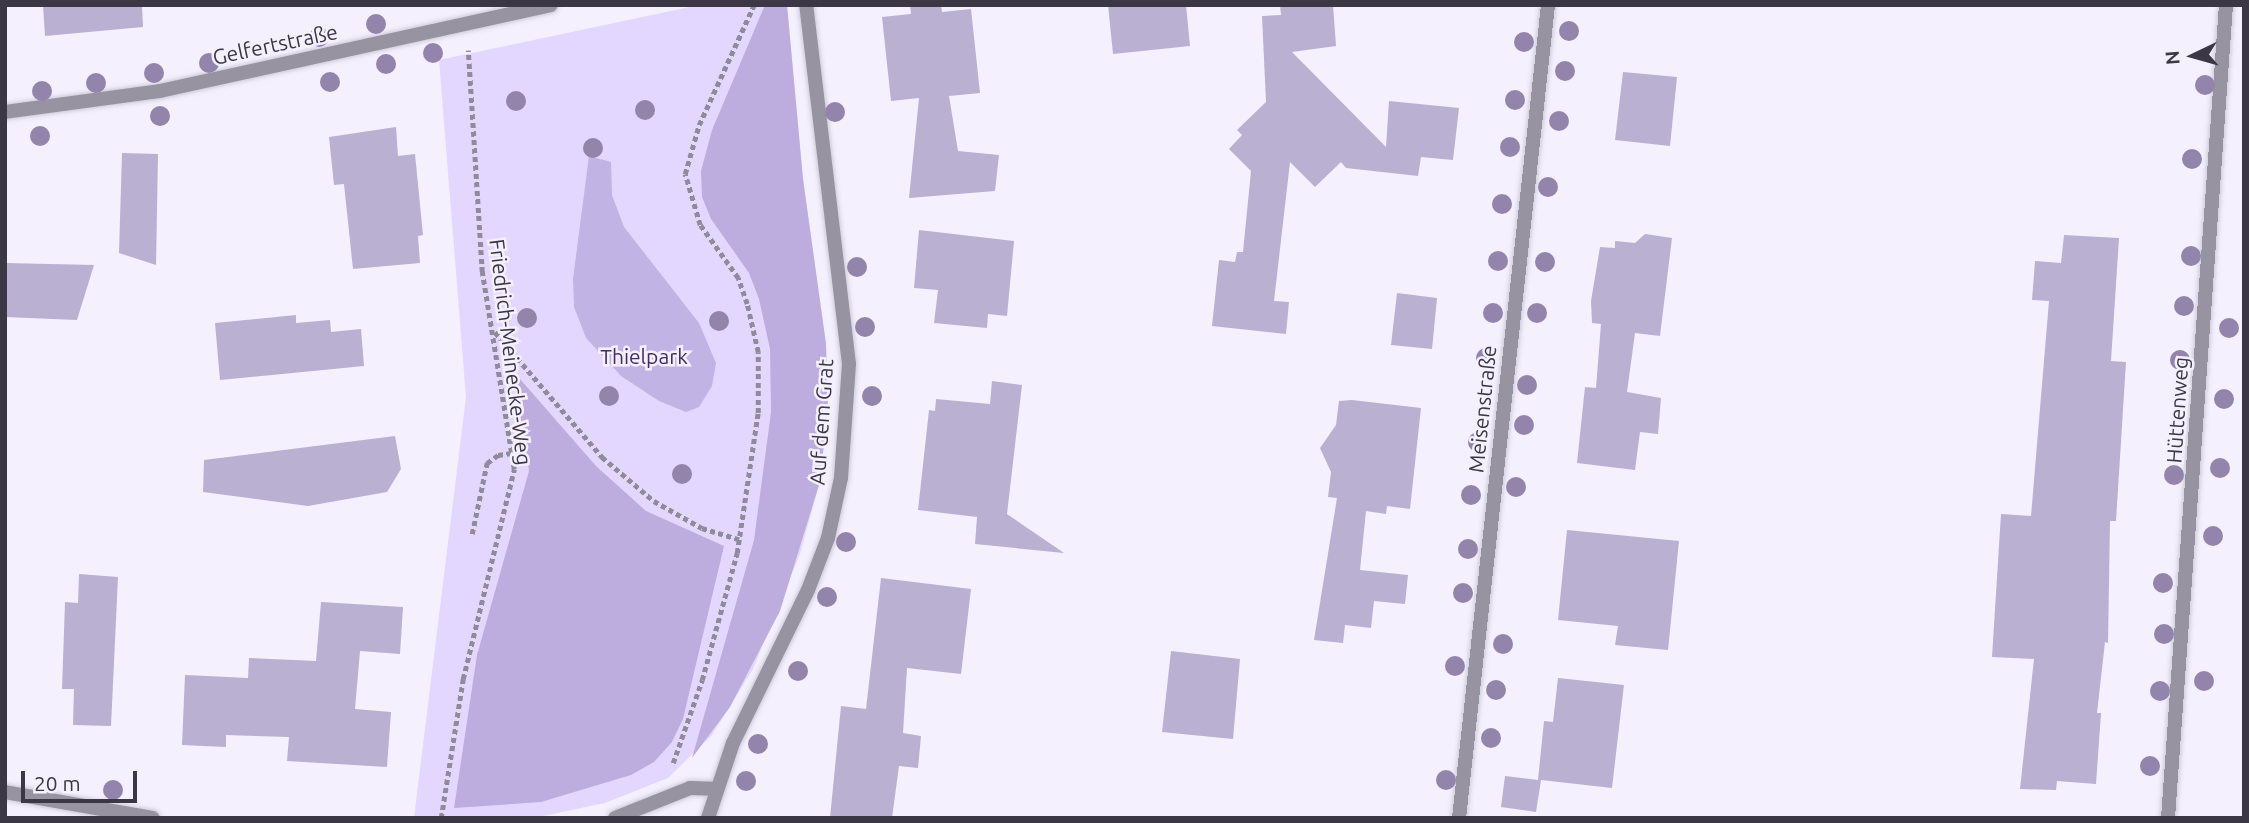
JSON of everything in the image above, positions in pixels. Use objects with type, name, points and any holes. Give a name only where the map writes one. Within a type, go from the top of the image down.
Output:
[{"type":"street","name":"Gelfertstraße","points":[[5,112],[160,91],[551,5]]},
{"type":"street","name":"Auf dem Grat","points":[[708,818],[714,789],[808,590],[828,538],[841,478],[849,364],[806,5]]},
{"type":"street","name":"Meisenstraße","points":[[1459,818],[1548,5]]},
{"type":"street","name":"Hüttenweg","points":[[2168,818],[2226,5]]},
{"type":"street","points":[[615,818],[690,788],[714,789]]},
{"type":"street","points":[[5,792],[153,818]]},
{"type":"path","points":[[673,763],[702,680],[739,540],[758,413],[758,352],[738,278],[700,225],[689,200],[685,174],[699,125],[754,5]]},
{"type":"path","name":"Friedrich-Meinecke-Weg","points":[[441,818],[463,679],[514,469],[494,331],[482,272],[468,50]]},
{"type":"path","points":[[494,331],[603,457],[654,501],[702,528],[739,540]]},
{"type":"path","points":[[472,534],[487,464],[498,455],[512,453]]},
{"type":"green space","name":"Thielpark","points":[[699,5],[787,5],[803,179],[826,344],[828,411],[819,485],[800,554],[753,669],[712,735],[668,778],[605,803],[543,816],[414,818],[466,397],[439,60]]},
{"type":"shaded area","points":[[765,5],[787,5],[803,179],[826,344],[828,411],[819,485],[780,611],[730,707],[692,758],[754,540],[771,412],[770,349],[759,299],[749,273],[711,219],[702,197],[701,171],[712,130]]},
{"type":"shaded area","points":[[589,156],[611,162],[612,195],[624,227],[699,323],[716,363],[712,386],[699,407],[686,412],[659,401],[621,376],[586,338],[574,307],[573,279]]},
{"type":"shaded area","points":[[513,371],[596,466],[646,511],[724,546],[683,719],[672,742],[654,762],[631,775],[541,802],[454,808],[477,655],[529,471]]},
{"type":"building","points":[[43,5],[142,5],[143,27],[45,36]]},
{"type":"building","points":[[910,5],[941,5],[942,12],[971,9],[980,93],[949,96],[958,151],[999,155],[995,191],[909,198],[919,98],[891,101],[882,17],[911,14]]},
{"type":"building","points":[[1108,5],[1186,5],[1190,46],[1113,54]]},
{"type":"building","points":[[1280,5],[1333,5],[1336,46],[1292,52],[1386,147],[1389,101],[1459,108],[1453,160],[1421,157],[1418,176],[1346,168],[1341,162],[1315,187],[1290,162],[1274,301],[1289,302],[1286,334],[1212,326],[1219,260],[1235,262],[1237,252],[1243,252],[1251,171],[1229,149],[1242,135],[1237,130],[1266,102],[1262,16],[1281,15]]},
{"type":"building","points":[[1623,72],[1677,77],[1670,146],[1615,140]]},
{"type":"building","points":[[396,127],[398,156],[415,154],[423,235],[418,236],[420,263],[353,269],[344,184],[334,185],[329,137]]},
{"type":"building","points":[[122,153],[158,154],[156,265],[119,253]]},
{"type":"building","points":[[919,230],[1014,241],[1007,316],[988,314],[987,328],[934,323],[938,290],[914,288]]},
{"type":"building","points":[[1645,234],[1672,238],[1660,336],[1635,333],[1627,392],[1661,398],[1658,434],[1640,432],[1635,470],[1577,463],[1585,387],[1596,388],[1601,324],[1592,323],[1591,301],[1600,247],[1615,248],[1615,241],[1635,243]]},
{"type":"building","points":[[2064,235],[2119,238],[2111,361],[2126,362],[2116,521],[2110,521],[2108,643],[2105,642],[2097,713],[2101,713],[2096,784],[2057,781],[2056,790],[2020,789],[2034,659],[1992,657],[2001,514],[2031,516],[2049,301],[2032,300],[2035,261],[2061,263]]},
{"type":"building","points":[[5,263],[94,265],[77,320],[5,317]]},
{"type":"building","points":[[1397,293],[1437,298],[1432,349],[1391,345]]},
{"type":"building","points":[[296,315],[296,323],[330,320],[331,332],[361,329],[364,366],[220,380],[215,323]]},
{"type":"building","points":[[992,381],[1022,385],[1007,514],[1064,553],[975,544],[977,517],[918,510],[929,410],[935,411],[936,399],[990,404]]},
{"type":"building","points":[[1352,400],[1421,408],[1410,509],[1387,506],[1386,514],[1366,511],[1360,570],[1408,575],[1405,604],[1374,601],[1371,628],[1345,625],[1343,643],[1314,640],[1337,498],[1328,497],[1331,472],[1320,448],[1336,425],[1339,401]]},
{"type":"building","points":[[395,436],[401,469],[387,492],[308,506],[203,492],[204,460]]},
{"type":"building","points":[[1567,530],[1679,541],[1668,650],[1615,645],[1618,626],[1558,620]]},
{"type":"building","points":[[79,574],[118,577],[111,726],[73,725],[74,689],[62,689],[65,602],[78,603]]},
{"type":"building","points":[[881,578],[971,589],[961,674],[907,668],[903,733],[921,736],[918,768],[899,766],[892,818],[830,818],[841,706],[866,709]]},
{"type":"building","points":[[321,602],[403,607],[400,654],[360,651],[355,709],[391,712],[387,767],[287,761],[289,737],[226,735],[226,747],[182,745],[185,675],[248,678],[249,658],[316,661]]},
{"type":"building","points":[[1171,651],[1240,659],[1233,739],[1162,732]]},
{"type":"building","points":[[1558,678],[1624,685],[1612,788],[1541,780],[1536,812],[1501,807],[1505,776],[1538,780],[1544,721],[1553,722]]}]
